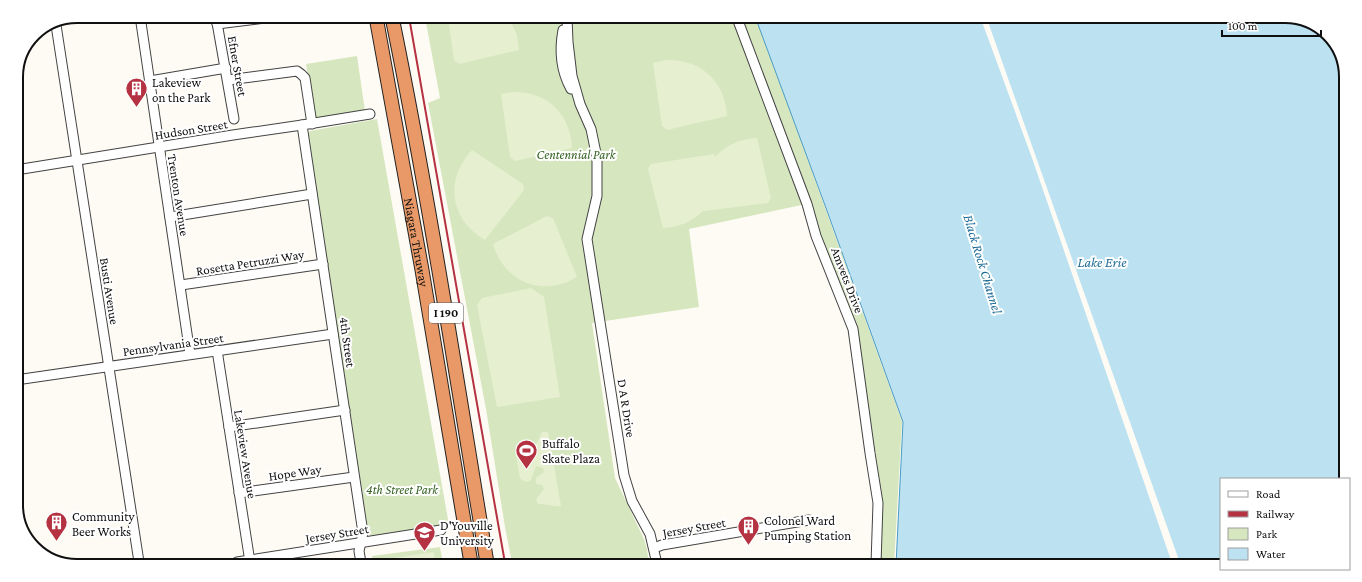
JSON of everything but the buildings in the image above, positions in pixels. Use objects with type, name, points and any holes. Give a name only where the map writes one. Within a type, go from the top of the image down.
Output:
[{"type":"highway","name":"Niagara Thruway","points":[[377,23],[422,270],[470,559]]},
{"type":"highway","name":"Niagara Thruway","points":[[393,23],[440,274],[486,559]]},
{"type":"street","name":"Trenton Avenue","points":[[141,23],[190,354]]},
{"type":"street","name":"Efner Street","points":[[218,23],[234,119]]},
{"type":"street","name":"D A R Drive","points":[[567,23],[572,76],[580,104],[591,129],[597,158],[597,196],[587,239],[627,489],[650,534],[656,559]]},
{"type":"street","name":"Amvets Drive","points":[[739,23],[807,204],[816,236],[853,329],[878,503],[876,559]]},
{"type":"street","name":"Busti Avenue","points":[[56,27],[139,559]]},
{"type":"street","points":[[150,81],[226,68]]},
{"type":"street","points":[[228,80],[297,71],[304,78],[312,124]]},
{"type":"street","name":"Hudson Street","points":[[23,169],[370,114]]},
{"type":"street","name":"4th Street","points":[[302,125],[363,533],[359,551],[360,559]]},
{"type":"street","points":[[170,217],[312,194]]},
{"type":"street","name":"Rosetta Petruzzi Way","points":[[181,285],[323,264]]},
{"type":"street","name":"Pennsylvania Street","points":[[23,379],[333,334]]},
{"type":"street","name":"Lakeview Avenue","points":[[217,350],[250,559]]},
{"type":"street","points":[[229,427],[344,410]]},
{"type":"street","name":"Hope Way","points":[[239,493],[354,477]]},
{"type":"street","name":"Jersey Street","points":[[654,548],[662,545],[809,520]]},
{"type":"street","name":"Jersey Street","points":[[262,559],[442,530]]},
{"type":"green space","name":"Centennial Park","points":[[426,23],[758,23],[902,421],[894,559],[876,559],[878,503],[853,329],[806,204],[689,229],[699,307],[592,323],[615,478],[644,539],[648,559],[511,559],[486,409],[428,103],[440,98]]},
{"type":"green space","points":[[449,23],[511,23],[517,35],[519,50],[459,64],[454,60]]},
{"type":"green space","points":[[357,56],[365,111],[315,118],[306,64]]},
{"type":"green space","points":[[666,60],[690,63],[709,74],[722,92],[727,116],[667,130],[662,126],[653,63]]},
{"type":"green space","points":[[512,92],[536,95],[554,106],[567,124],[572,148],[515,161],[510,157],[501,94]]},
{"type":"green space","name":"4th Street Park","points":[[377,119],[449,525],[372,536],[368,534],[308,134],[310,131]]},
{"type":"green space","points":[[757,138],[771,198],[768,203],[704,210],[695,218],[685,223],[663,228],[648,169],[651,164],[714,154],[715,157],[734,143]]},
{"type":"green space","points":[[472,150],[523,184],[524,190],[485,240],[473,232],[464,222],[458,211],[455,199],[457,174],[463,162]]},
{"type":"green space","points":[[547,216],[553,218],[577,277],[564,283],[551,286],[538,286],[526,283],[515,277],[498,257],[493,244]]},
{"type":"green space","points":[[531,288],[544,297],[560,397],[497,407],[477,305],[482,298]]},
{"type":"green space","name":"Buffalo Skate Plaza","points":[[542,432],[548,432],[561,506],[538,504],[536,499],[544,489],[542,485],[536,484],[536,478],[544,472],[543,468],[536,466],[531,480],[527,482],[520,478],[516,456],[517,453],[521,452],[531,455]]},
{"type":"green space","name":"D'Youville University","points":[[440,547],[442,559],[372,559],[372,556]]},
{"type":"green space","points":[[434,552],[435,559],[388,559]]},
{"type":"water","name":"Lake Erie","points":[[757,23],[1285,23],[1296,24],[1312,30],[1326,41],[1330,47],[1336,59],[1339,73],[1339,478],[1220,478],[1220,559],[896,559],[903,422]]},
{"type":"pier","points":[[982,23],[988,23],[1179,559],[1171,559],[1032,158]]},
{"type":"railway","points":[[410,23],[504,559]]},
{"type":"place","name":"Lakeview on the Park","points":[[136,108]]},
{"type":"place","name":"Buffalo Skate Plaza","points":[[527,470]]},
{"type":"place","name":"Community Beer Works","points":[[57,542]]},
{"type":"place","name":"Colonel Ward Pumping Station","points":[[748,546]]},
{"type":"place","name":"D'Youville University","points":[[424,552]]},
{"type":"water label","name":"Black Rock Channel","points":[[983,264]]}]
